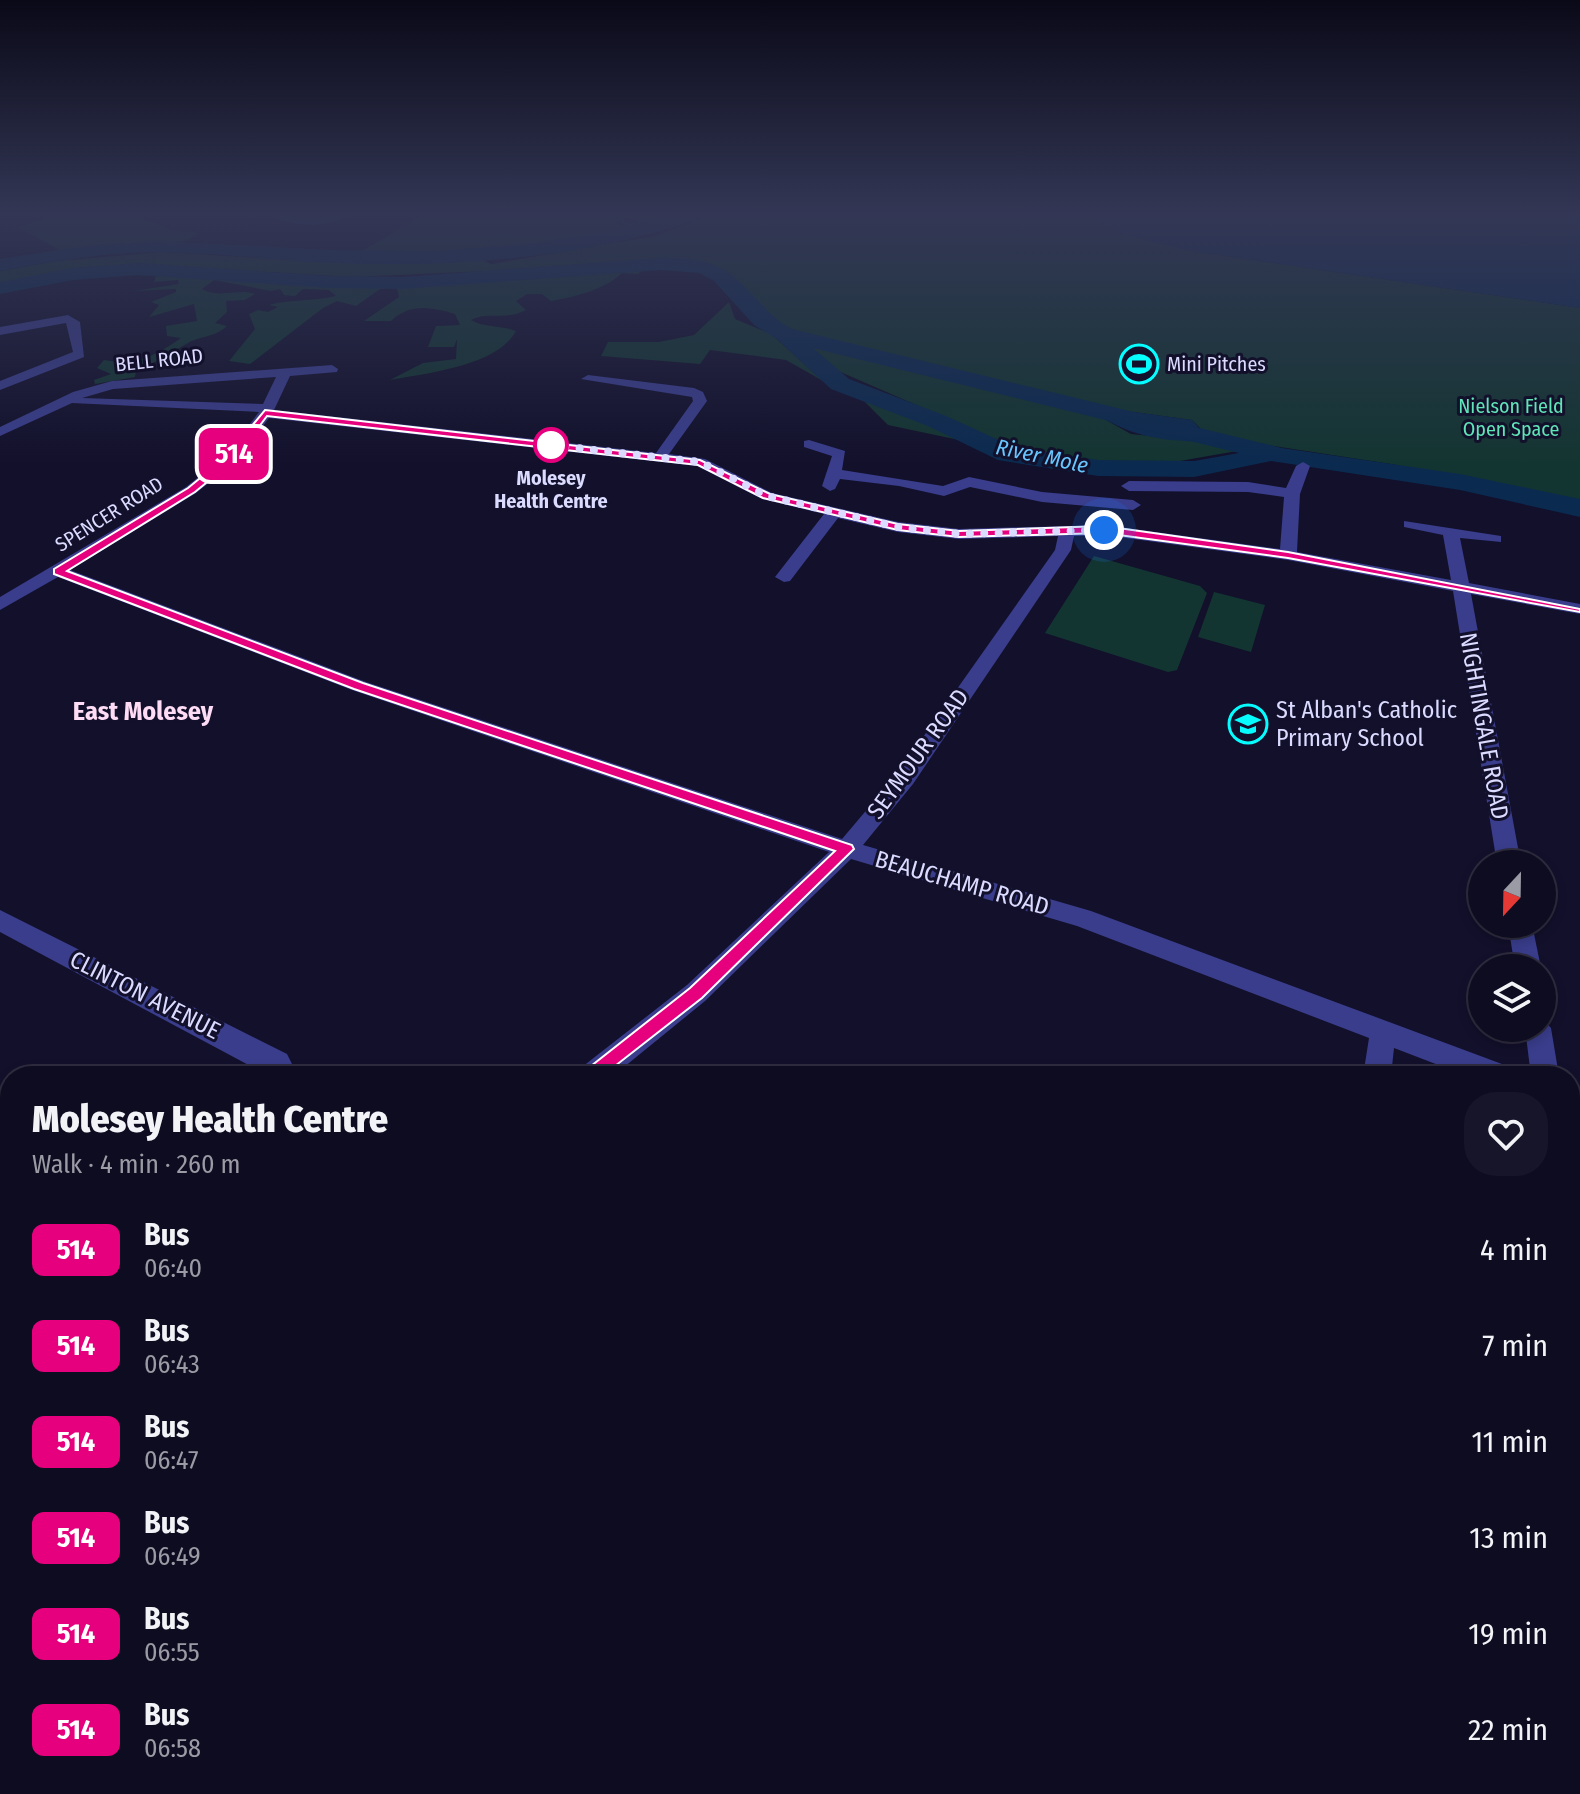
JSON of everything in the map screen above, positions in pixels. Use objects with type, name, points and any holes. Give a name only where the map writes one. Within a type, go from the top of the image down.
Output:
[{"type":"street","points":[[0,331],[68,319],[74,322],[80,354],[0,386]]},
{"type":"street","name":"BELL ROAD","points":[[0,432],[66,401],[121,383],[332,369]]},
{"type":"street","name":"SPENCER ROAD","points":[[0,605],[191,490],[231,458],[266,410],[285,372]]},
{"type":"street","points":[[588,379],[618,377],[698,395],[700,401],[660,457]]},
{"type":"street","points":[[66,401],[266,410],[660,457],[708,465],[767,496],[833,514],[959,534],[1104,530],[1288,555],[1580,609]]},
{"type":"street","points":[[809,444],[840,454],[832,480],[899,481],[944,491],[969,482],[1042,497],[1134,510],[1128,483],[1248,487],[1292,494]]},
{"type":"street","points":[[1288,555],[1292,494],[1303,466]]},
{"type":"street","points":[[784,577],[833,514]]},
{"type":"street","points":[[1410,524],[1495,539]]},
{"type":"street","name":"NIGHTINGALE ROAD","points":[[1451,531],[1506,850]]},
{"type":"street","name":"SEYMOUR ROAD","points":[[605,1066],[696,993],[847,849],[905,779],[1063,550],[1067,532]]},
{"type":"street","name":"BEAUCHAMP ROAD","points":[[58,571],[359,686],[847,849],[1082,918],[1473,1066]]},
{"type":"street","name":"CLINTON AVENUE","points":[[0,920],[279,1066]]},
{"type":"street","points":[[1378,1066],[1383,1033]]},
{"type":"street","points":[[1540,1042],[1544,1066]]},
{"type":"green space","points":[[164,297],[250,297],[226,301],[227,312],[215,323],[227,326],[217,333],[193,340],[136,370],[135,377],[95,384],[94,380],[111,374],[97,368],[104,360],[126,362],[145,358],[181,338],[167,336],[166,326],[197,321],[194,304],[149,317],[159,305],[151,302]]},
{"type":"green space","points":[[369,297],[356,306],[337,301],[323,308],[250,364],[229,361],[255,329],[249,314],[258,310],[268,312],[278,307],[269,305],[275,303]]},
{"type":"green space","points":[[399,297],[523,297],[516,301],[526,310],[471,320],[516,331],[507,343],[494,352],[460,366],[390,380],[423,363],[456,359],[457,339],[454,347],[428,347],[436,326],[460,325],[455,314],[421,308],[406,311],[391,321],[364,321]]},
{"type":"green space","points":[[545,297],[570,297],[569,297],[551,301]]},
{"type":"green space","name":"Nielson Field Open Space","points":[[748,297],[1503,297],[1580,308],[1580,502],[1391,464],[1248,442],[1204,432],[1192,420],[1090,406],[783,327]]},
{"type":"green space","points":[[729,302],[735,319],[771,334],[823,381],[786,360],[710,350],[700,364],[601,356],[608,342],[659,342],[694,335]]},
{"type":"green space","points":[[799,341],[1088,410],[1131,434],[1206,442],[1237,451],[1180,461],[1117,463],[1078,461],[1017,449],[820,363]]},
{"type":"green space","points":[[856,393],[978,444],[888,425]]},
{"type":"green space","points":[[1094,556],[1200,586],[1207,593],[1177,670],[1168,672],[1045,633]]},
{"type":"green space","points":[[1214,592],[1265,605],[1251,652],[1198,637]]},
{"type":"water","points":[[1503,297],[1580,297],[1580,308]]},
{"type":"water","points":[[1090,406],[1192,420],[1209,439],[1206,442],[1188,441],[1144,435],[1104,419],[1088,410]]},
{"type":"waterway","name":"River Mole","points":[[741,297],[761,320],[784,334],[1282,456],[1460,482],[1580,508]]},
{"type":"waterway","name":"River Mole","points":[[787,337],[840,384],[937,421],[1007,454],[1098,468],[1194,469],[1260,458]]},
{"type":"bus line","name":"514","points":[[605,1066],[696,993],[847,849],[359,686],[58,571],[191,490],[231,458],[265,413],[285,413],[700,462],[745,486],[796,506],[898,527],[959,534],[1104,530],[1288,555],[1580,609]]},
{"type":"place","name":"Mini Pitches","points":[[1139,364]]},
{"type":"place","name":"Molesey Health Centre","points":[[551,445]]},
{"type":"place","name":"St Alban's Catholic Primary School","points":[[1248,724]]},
{"type":"district","name":"East Molesey","points":[[143,711]]},
{"type":"route","points":[[551,445],[700,462],[745,486],[796,506],[898,527],[959,534],[1104,530]]}]
